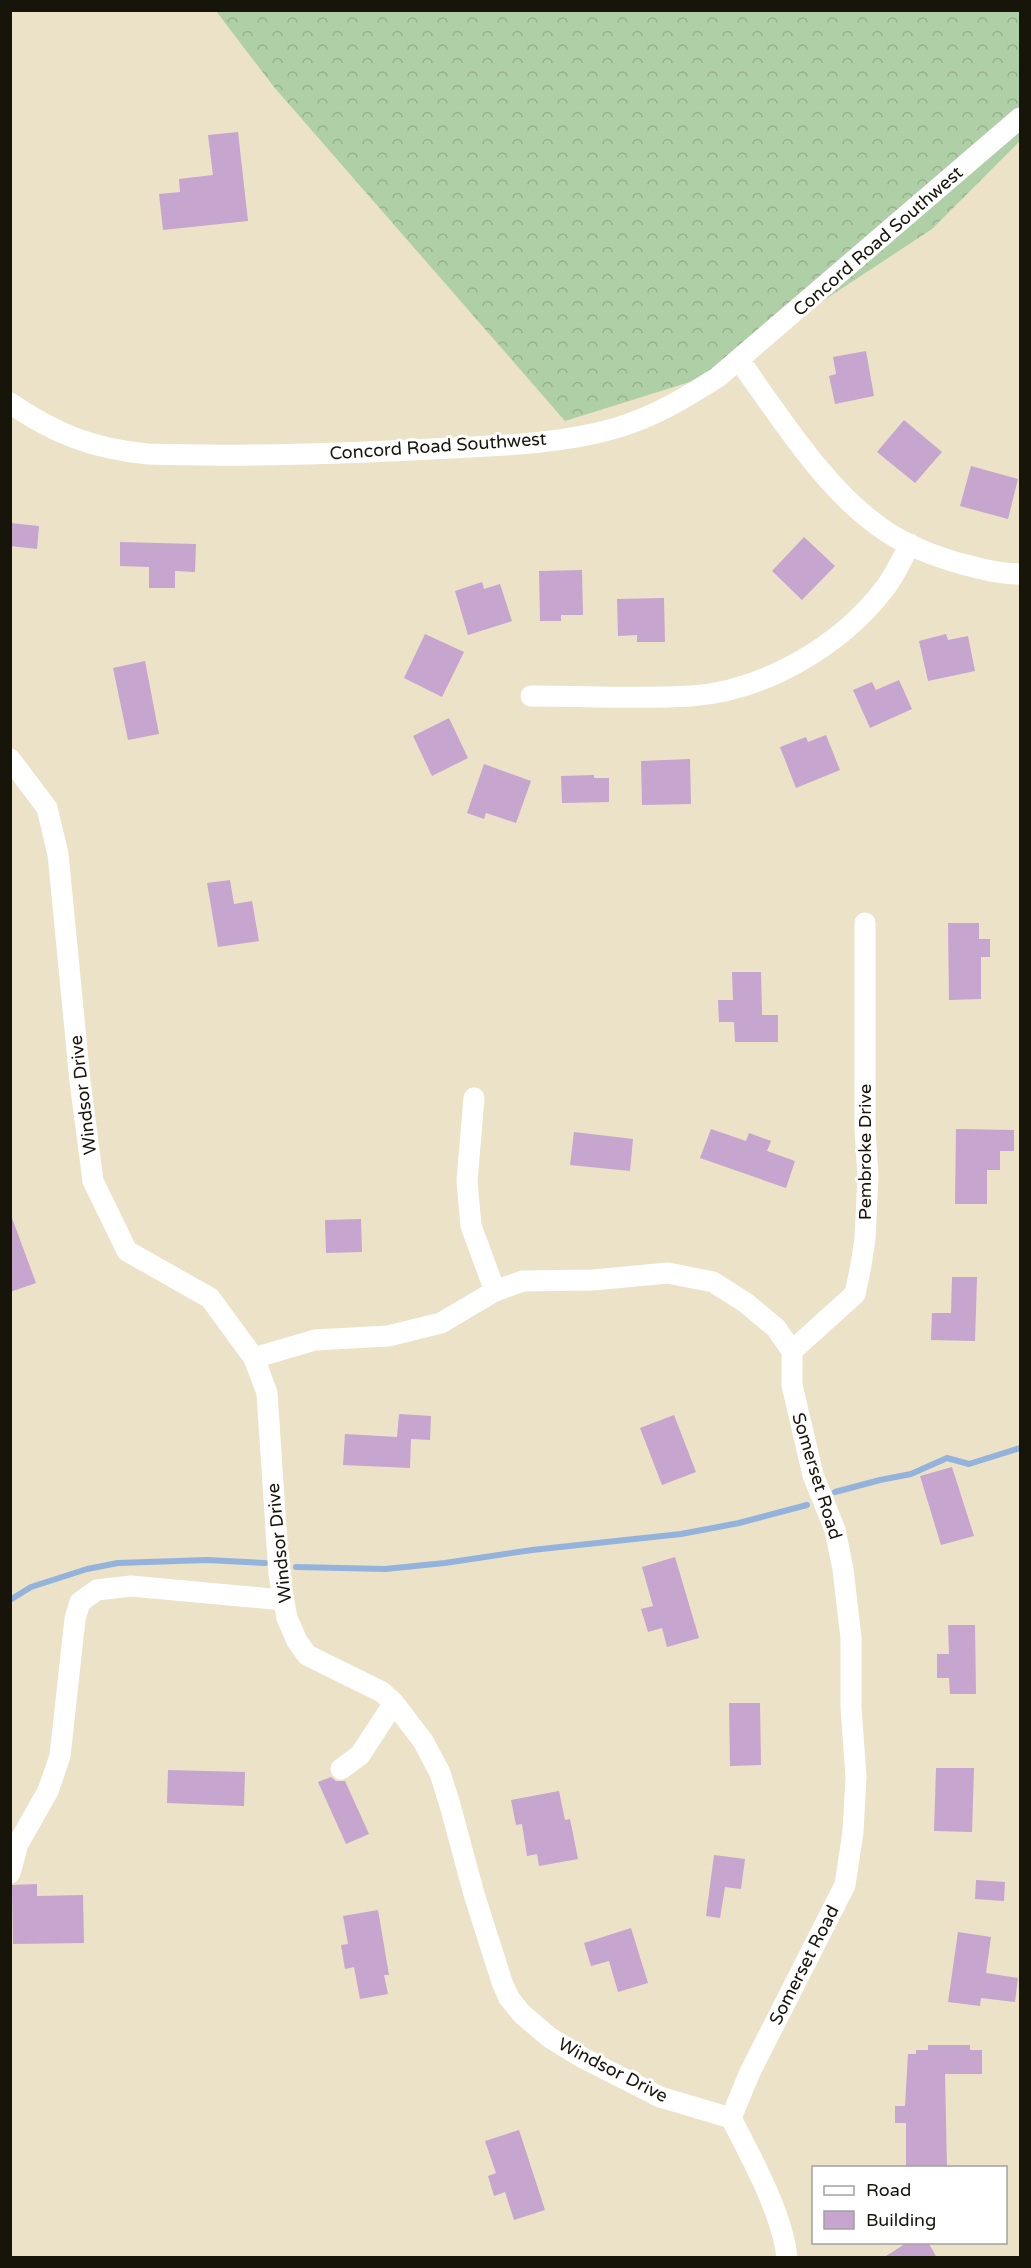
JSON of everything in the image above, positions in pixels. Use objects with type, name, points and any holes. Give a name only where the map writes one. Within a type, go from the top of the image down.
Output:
[{"type":"street","name":"Concord Road Southwest","points":[[10,403],[45,426],[67,436],[119,451],[186,455],[498,446],[595,433],[636,422],[675,405],[739,360],[1020,118]]},
{"type":"street","points":[[739,360],[834,486],[862,514],[888,533],[942,559],[998,573],[1020,574]]},
{"type":"street","points":[[531,696],[692,696],[741,687],[769,676],[824,647],[844,630],[885,588],[910,544]]},
{"type":"street","name":"Windsor Drive","points":[[10,759],[47,808],[58,854],[80,1081],[93,1181],[128,1251],[210,1298],[254,1358],[267,1393],[279,1574],[287,1618],[297,1641],[307,1655],[382,1692],[394,1703],[423,1741],[440,1773],[474,1894],[509,1998],[522,2014],[549,2037],[583,2058],[660,2097],[731,2118]]},
{"type":"street","name":"Pembroke Drive","points":[[792,1351],[855,1294],[861,1265],[865,1239],[868,1176],[865,1129],[865,923]]},
{"type":"street","points":[[474,1098],[467,1181],[471,1226],[495,1291]]},
{"type":"street","points":[[254,1358],[315,1340],[388,1336],[441,1323],[495,1291],[523,1281],[593,1280],[668,1273],[713,1282],[746,1303],[776,1328],[792,1351]]},
{"type":"street","name":"Somerset Road","points":[[731,2118],[750,2072],[845,1886],[853,1832],[856,1778],[851,1707],[849,1615],[835,1530],[813,1475],[792,1385],[792,1351]]},
{"type":"street","points":[[10,1873],[18,1844],[48,1791],[60,1756],[75,1618],[80,1602],[97,1590],[131,1586],[284,1600]]},
{"type":"street","points":[[341,1769],[360,1755],[394,1703]]},
{"type":"street","points":[[731,2118],[758,2170],[785,2240],[787,2258]]},
{"type":"green space","points":[[216,11],[1020,11],[1020,141],[932,229],[709,376],[565,421],[274,87]]},
{"type":"building","points":[[238,132],[248,221],[163,230],[159,194],[180,192],[179,179],[213,175],[208,135]]},
{"type":"building","points":[[866,351],[874,396],[835,404],[829,376],[836,374],[833,357]]},
{"type":"building","points":[[904,420],[942,452],[915,483],[877,452]]},
{"type":"building","points":[[971,466],[1018,479],[1008,519],[960,506]]},
{"type":"building","points":[[10,523],[39,526],[37,549],[10,546]]},
{"type":"building","points":[[804,537],[835,566],[802,600],[772,571]]},
{"type":"building","points":[[120,542],[196,544],[195,572],[175,571],[175,588],[149,588],[149,567],[120,566]]},
{"type":"building","points":[[582,570],[583,615],[561,615],[561,621],[540,621],[539,571]]},
{"type":"building","points":[[482,582],[484,589],[500,584],[512,621],[468,635],[455,591]]},
{"type":"building","points":[[664,598],[665,642],[637,642],[637,635],[618,636],[617,599]]},
{"type":"building","points":[[425,634],[464,652],[442,697],[404,678]]},
{"type":"building","points":[[946,634],[948,640],[968,636],[975,671],[928,681],[919,641]]},
{"type":"building","points":[[145,661],[159,734],[128,740],[113,668]]},
{"type":"building","points":[[899,680],[912,709],[870,728],[853,690],[872,682],[876,690]]},
{"type":"building","points":[[449,718],[468,758],[432,776],[413,736]]},
{"type":"building","points":[[826,735],[840,770],[796,788],[780,747],[806,737],[808,742]]},
{"type":"building","points":[[690,759],[691,804],[642,805],[641,761]]},
{"type":"building","points":[[484,764],[531,781],[516,823],[486,813],[484,819],[467,813]]},
{"type":"building","points":[[594,775],[594,778],[609,778],[609,802],[562,803],[561,776]]},
{"type":"building","points":[[230,880],[234,904],[252,901],[259,941],[218,947],[207,883]]},
{"type":"building","points":[[948,923],[979,923],[979,939],[990,939],[990,957],[981,957],[981,999],[949,1000]]},
{"type":"building","points":[[732,972],[761,972],[762,1015],[778,1015],[778,1042],[735,1042],[734,1022],[719,1022],[718,1000],[733,1000]]},
{"type":"building","points":[[711,1129],[746,1141],[749,1133],[771,1141],[767,1151],[795,1161],[786,1188],[700,1158]]},
{"type":"building","points":[[956,1129],[1014,1130],[1014,1151],[1000,1151],[1000,1170],[987,1170],[987,1204],[955,1204]]},
{"type":"building","points":[[574,1132],[633,1139],[630,1171],[570,1165]]},
{"type":"building","points":[[10,1218],[12,1218],[36,1283],[10,1292]]},
{"type":"building","points":[[361,1219],[362,1252],[326,1253],[325,1220]]},
{"type":"building","points":[[952,1277],[977,1277],[975,1341],[931,1340],[932,1313],[951,1313]]},
{"type":"building","points":[[399,1414],[431,1416],[430,1440],[411,1439],[410,1468],[343,1465],[345,1434],[397,1437]]},
{"type":"building","points":[[674,1415],[696,1472],[662,1485],[640,1428]]},
{"type":"building","points":[[952,1467],[974,1536],[941,1545],[920,1476]]},
{"type":"building","points":[[675,1557],[699,1638],[667,1647],[662,1628],[648,1632],[641,1609],[653,1606],[642,1567]]},
{"type":"building","points":[[948,1625],[975,1625],[976,1694],[950,1694],[949,1678],[937,1678],[937,1654],[949,1654]]},
{"type":"building","points":[[729,1703],[760,1703],[761,1765],[730,1766]]},
{"type":"building","points":[[936,1768],[974,1768],[972,1832],[934,1831]]},
{"type":"building","points":[[168,1770],[245,1772],[244,1806],[167,1803]]},
{"type":"building","points":[[331,1777],[336,1781],[345,1781],[369,1834],[346,1844],[318,1782]]},
{"type":"building","points":[[559,1791],[565,1820],[570,1819],[578,1859],[539,1866],[537,1854],[527,1856],[522,1824],[516,1825],[511,1800]]},
{"type":"building","points":[[714,1855],[745,1859],[741,1889],[725,1887],[720,1918],[706,1916]]},
{"type":"building","points":[[976,1880],[1005,1882],[1004,1901],[975,1899]]},
{"type":"building","points":[[37,1884],[37,1896],[83,1895],[84,1943],[13,1944],[12,1885]]},
{"type":"building","points":[[378,1910],[389,1975],[384,1975],[388,1994],[360,1999],[354,1967],[345,1969],[341,1945],[348,1944],[343,1916]]},
{"type":"building","points":[[631,1928],[648,1983],[618,1992],[609,1961],[591,1966],[584,1943]]},
{"type":"building","points":[[958,1932],[991,1937],[986,1973],[1018,1978],[1015,2002],[981,1998],[980,2006],[948,2002]]},
{"type":"building","points":[[928,2045],[970,2045],[970,2050],[982,2050],[982,2074],[945,2074],[947,2166],[906,2166],[906,2123],[895,2123],[895,2106],[905,2106],[908,2054],[916,2054],[916,2050],[928,2050]]},
{"type":"building","points":[[519,2130],[545,2210],[514,2220],[505,2192],[494,2196],[488,2176],[496,2173],[485,2141]]},
{"type":"building","points":[[905,2244],[929,2244],[937,2258],[883,2258]]},
{"type":"waterway","points":[[835,1492],[911,1474],[947,1458],[969,1464],[1020,1448]]},
{"type":"waterway","points":[[296,1567],[385,1569],[445,1563],[532,1550],[681,1534],[739,1523],[807,1505]]},
{"type":"waterway","points":[[10,1600],[31,1587],[87,1569],[118,1563],[207,1560],[265,1563]]}]
